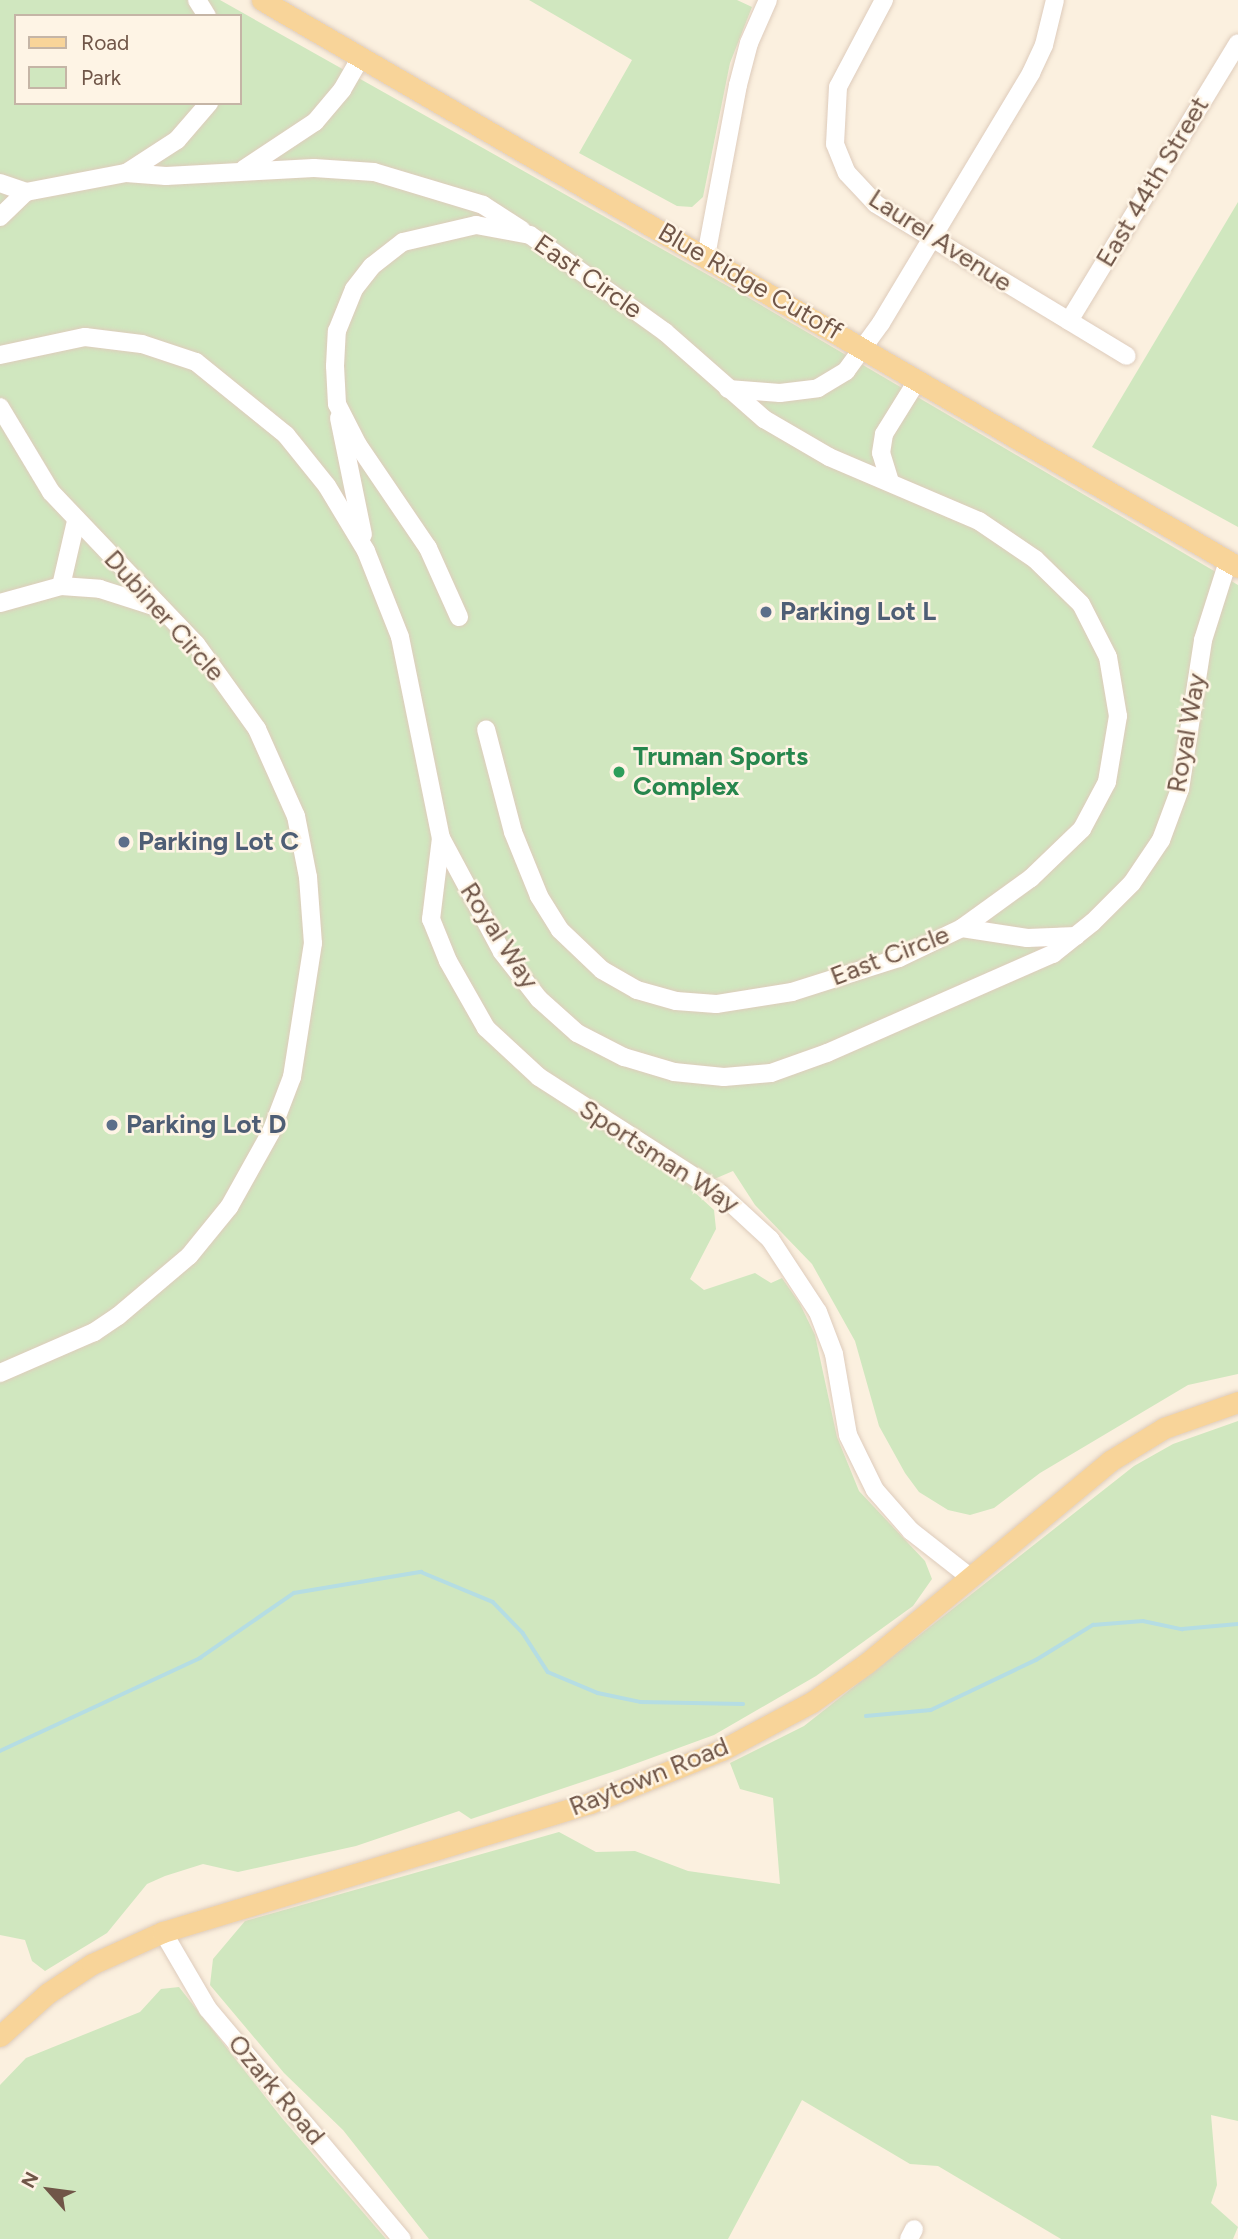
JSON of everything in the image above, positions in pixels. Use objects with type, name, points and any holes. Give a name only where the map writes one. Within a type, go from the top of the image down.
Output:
[{"type":"main road","name":"Blue Ridge Cutoff","points":[[262,0],[1233,564]]},
{"type":"main road","name":"Raytown Road","points":[[0,2036],[48,1993],[92,1964],[163,1932],[590,1803],[722,1750],[845,1679],[923,1620],[1110,1461],[1164,1428],[1238,1402]]},
{"type":"street","points":[[705,256],[738,85],[749,43],[768,0]]},
{"type":"street","name":"Laurel Avenue","points":[[884,0],[842,75],[835,100],[835,144],[846,173],[864,194],[931,239],[1127,356]]},
{"type":"street","points":[[728,389],[780,394],[818,388],[839,378],[863,348],[1031,73],[1044,46],[1055,0]]},
{"type":"street","name":"East 44th Street","points":[[1069,321],[1238,43]]},
{"type":"street","points":[[244,169],[315,122],[342,90],[361,57]]},
{"type":"street","points":[[126,173],[177,139],[207,105]]},
{"type":"street","points":[[0,183],[26,192],[126,173],[166,176],[244,169],[374,172],[483,205],[530,234]]},
{"type":"street","points":[[0,217],[26,192]]},
{"type":"street","name":"East Circle","points":[[366,551],[337,404],[337,331],[354,289],[372,266],[402,242],[433,232],[476,225],[530,234],[665,332],[764,419],[829,457],[979,521],[1035,559],[1081,604],[1110,669],[1118,716],[1107,782],[1082,829],[1031,878],[962,928],[900,958],[767,998],[696,1003],[637,990],[587,957],[548,912],[513,832],[486,729]]},
{"type":"street","name":"Royal Way","points":[[0,355],[85,337],[142,344],[196,362],[286,435],[327,486],[366,551],[400,637],[440,838],[502,951],[540,999],[577,1033],[624,1057],[674,1072],[724,1077],[771,1073],[984,986],[1053,954],[1076,936],[1132,883],[1161,840],[1180,789],[1203,640],[1233,564]]},
{"type":"street","points":[[890,482],[881,453],[884,434],[917,382]]},
{"type":"street","name":"East Circle","points":[[337,404],[358,445],[428,548],[459,617]]},
{"type":"street","name":"Dubiner Circle","points":[[0,407],[22,451],[76,522],[196,644],[250,718],[283,780],[296,816],[308,877],[313,943],[299,1045],[282,1107],[258,1158],[229,1207],[189,1256],[145,1296],[94,1332],[0,1373]]},
{"type":"street","points":[[61,586],[76,522]]},
{"type":"street","points":[[0,603],[61,586],[100,589],[164,609]]},
{"type":"street","name":"Sportsman Way","points":[[440,838],[431,919],[454,972],[486,1028],[539,1077],[715,1190],[770,1239],[818,1312],[834,1354],[849,1435],[874,1490],[911,1531],[971,1577]]},
{"type":"street","points":[[962,928],[1027,938],[1076,936]]},
{"type":"street","name":"Ozark Road","points":[[163,1932],[208,2009],[402,2239]]},
{"type":"green space","name":"Truman Sports Complex","points":[[0,0],[220,0],[749,298],[1238,585],[1238,1374],[1188,1385],[1040,1473],[994,1508],[970,1515],[948,1510],[919,1492],[905,1473],[879,1426],[855,1341],[812,1264],[755,1205],[733,1171],[691,1189],[714,1210],[716,1229],[690,1279],[704,1290],[755,1273],[771,1283],[782,1278],[800,1304],[815,1335],[837,1437],[859,1491],[925,1561],[932,1579],[913,1606],[816,1676],[714,1735],[471,1819],[459,1811],[356,1846],[238,1872],[203,1864],[165,1876],[147,1884],[107,1933],[45,1971],[32,1961],[25,1940],[0,1935]]},
{"type":"green space","points":[[529,0],[737,0],[752,7],[730,63],[703,197],[692,207],[677,206],[579,153],[632,60]]},
{"type":"green space","points":[[1238,202],[1238,527],[1092,447]]},
{"type":"green space","points":[[1238,1421],[1238,2121],[1211,2115],[1217,2185],[1211,2203],[1238,2227],[1233,2239],[1061,2239],[938,2166],[910,2164],[802,2100],[728,2239],[429,2239],[343,2130],[284,2073],[210,1985],[213,1959],[245,1921],[559,1832],[596,1852],[635,1851],[688,1871],[780,1884],[773,1798],[740,1789],[730,1763],[804,1726],[1134,1466],[1173,1444]]},
{"type":"green space","points":[[179,1987],[281,2117],[386,2239],[0,2239],[0,2085],[26,2058],[140,2012],[161,1989]]},
{"type":"waterway","points":[[0,1751],[200,1658],[294,1593],[421,1572],[493,1602],[523,1633],[548,1672],[598,1693],[641,1702],[743,1704]]},
{"type":"waterway","points":[[866,1716],[931,1710],[1036,1660],[1093,1625],[1143,1621],[1182,1629],[1238,1624]]},
{"type":"place","name":"Parking Lot L","points":[[766,612]]},
{"type":"place","name":"Truman Sports Complex","points":[[619,772]]},
{"type":"place","name":"Parking Lot C","points":[[124,842]]},
{"type":"place","name":"Parking Lot D","points":[[112,1125]]}]
